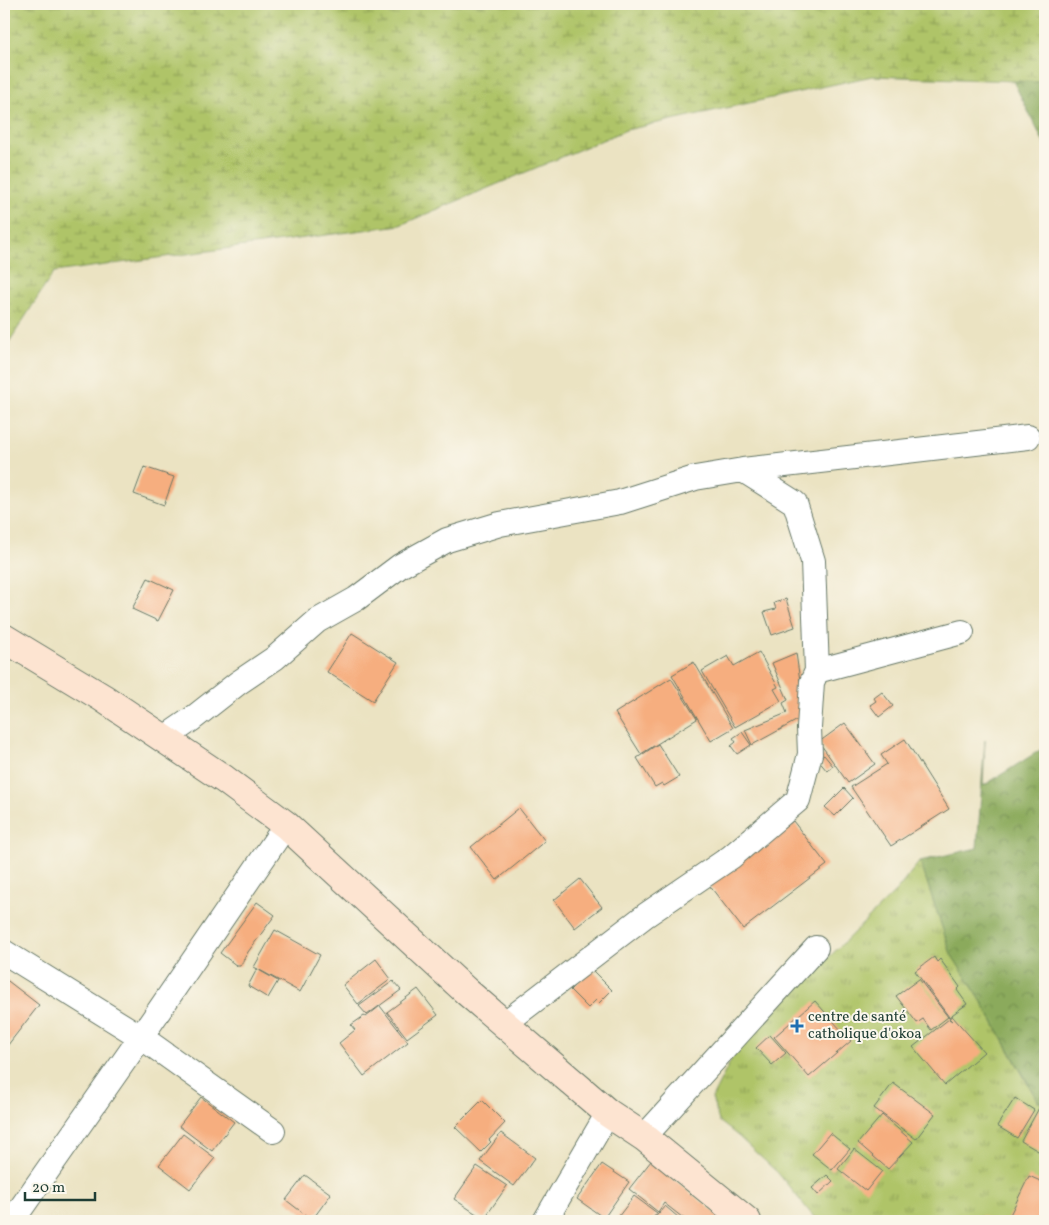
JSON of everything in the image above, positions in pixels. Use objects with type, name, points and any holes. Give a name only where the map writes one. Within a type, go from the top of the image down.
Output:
[{"type":"main road","points":[[4,638],[103,698],[224,779],[286,825],[467,992],[608,1113],[644,1137],[747,1221]]},
{"type":"street","points":[[163,739],[275,658],[317,621],[356,599],[400,566],[447,540],[500,524],[620,502],[696,478],[743,470],[1028,437]]},
{"type":"street","points":[[505,1023],[646,915],[731,857],[798,800],[810,754],[809,728],[812,682],[817,671],[812,561],[795,503],[743,470]]},
{"type":"street","points":[[817,671],[962,632]]},
{"type":"street","points":[[20,1218],[286,825]]},
{"type":"street","points":[[644,1137],[816,948]]},
{"type":"street","points":[[4,952],[141,1037],[272,1131]]},
{"type":"street","points":[[545,1221],[608,1113]]},
{"type":"green space","points":[[5,4],[1045,4],[1045,82],[872,76],[626,130],[400,225],[54,272],[4,350]]},
{"type":"green space","points":[[1013,81],[1045,82],[1045,145]]},
{"type":"green space","points":[[985,740],[983,786],[1045,747],[1045,1104],[1039,1102],[982,1002],[951,954],[920,861],[977,848]]},
{"type":"green space","points":[[920,861],[951,954],[982,1002],[1038,1102],[1045,1104],[1045,1221],[823,1221],[813,1216],[778,1173],[719,1121],[712,1098],[737,1048],[897,890]]},
{"type":"building","points":[[144,467],[174,477],[164,505],[134,494]]},
{"type":"building","points":[[148,578],[174,590],[158,621],[132,609]]},
{"type":"building","points":[[786,599],[795,627],[772,635],[764,612],[776,609],[774,603]]},
{"type":"building","points":[[352,633],[398,662],[373,701],[327,672]]},
{"type":"building","points":[[759,652],[778,687],[774,689],[781,701],[735,727],[702,671],[728,656],[734,666]]},
{"type":"building","points":[[796,653],[805,716],[752,745],[745,730],[787,713],[783,703],[788,700],[772,663]]},
{"type":"building","points":[[694,662],[733,728],[711,741],[672,675]]},
{"type":"building","points":[[671,678],[697,719],[641,754],[615,713]]},
{"type":"building","points":[[882,692],[893,706],[879,717],[870,705],[876,701],[874,698]]},
{"type":"building","points":[[845,723],[875,764],[848,783],[819,742]]},
{"type":"building","points":[[742,732],[751,745],[737,754],[731,746],[736,742],[733,738]]},
{"type":"building","points":[[905,739],[949,809],[891,846],[851,787],[887,764],[881,755]]},
{"type":"building","points":[[658,744],[679,777],[664,786],[662,783],[655,787],[637,758]]},
{"type":"building","points":[[824,755],[833,766],[827,771],[818,760]]},
{"type":"building","points":[[844,788],[853,798],[835,816],[825,807]]},
{"type":"building","points":[[519,808],[545,841],[497,880],[471,847]]},
{"type":"building","points":[[793,821],[827,865],[743,929],[709,885]]},
{"type":"building","points":[[580,879],[602,907],[575,928],[554,900]]},
{"type":"building","points":[[257,902],[275,915],[240,966],[237,966],[220,953]]},
{"type":"building","points":[[275,930],[320,955],[300,992],[254,967]]},
{"type":"building","points":[[934,957],[937,962],[940,959],[960,987],[957,990],[967,1004],[949,1017],[915,971]]},
{"type":"building","points":[[376,959],[391,979],[358,1004],[343,985]]},
{"type":"building","points":[[257,969],[278,981],[268,998],[248,986]]},
{"type":"building","points":[[591,969],[612,990],[599,1003],[596,1000],[588,1008],[570,990]]},
{"type":"building","points":[[4,978],[39,1005],[4,1050]]},
{"type":"building","points":[[919,979],[948,1017],[931,1030],[923,1019],[917,1023],[896,996]]},
{"type":"building","points":[[393,981],[401,990],[367,1015],[359,1006]]},
{"type":"building","points":[[418,989],[438,1015],[407,1038],[387,1012]]},
{"type":"building","points":[[815,1001],[851,1041],[809,1077],[774,1037]]},
{"type":"building","points":[[380,1006],[408,1042],[364,1076],[339,1043],[355,1030],[351,1025],[364,1016],[366,1017]]},
{"type":"building","points":[[952,1016],[984,1052],[945,1085],[913,1047],[949,1019],[952,1021],[949,1018]]},
{"type":"building","points":[[770,1035],[786,1053],[772,1065],[756,1048]]},
{"type":"building","points":[[893,1083],[935,1114],[916,1139],[874,1108]]},
{"type":"building","points":[[201,1097],[234,1122],[212,1151],[179,1126]]},
{"type":"building","points":[[1015,1098],[1034,1110],[1017,1138],[997,1126]]},
{"type":"building","points":[[482,1100],[505,1123],[481,1152],[455,1127]]},
{"type":"building","points":[[1039,1108],[1045,1111],[1045,1155],[1021,1141]]},
{"type":"building","points":[[882,1115],[913,1142],[888,1169],[858,1143]]},
{"type":"building","points":[[501,1133],[535,1158],[514,1186],[480,1161]]},
{"type":"building","points":[[830,1133],[850,1149],[832,1170],[812,1154]]},
{"type":"building","points":[[183,1134],[215,1158],[190,1189],[159,1165]]},
{"type":"building","points":[[854,1149],[882,1171],[866,1191],[838,1169]]},
{"type":"building","points":[[651,1161],[723,1219],[722,1221],[687,1221],[664,1203],[658,1212],[629,1189]]},
{"type":"building","points":[[602,1164],[629,1182],[604,1218],[577,1199]]},
{"type":"building","points":[[477,1166],[507,1186],[484,1219],[454,1199]]},
{"type":"building","points":[[305,1175],[331,1194],[312,1220],[286,1200]]},
{"type":"building","points":[[827,1175],[833,1181],[818,1195],[812,1188]]},
{"type":"building","points":[[1029,1176],[1045,1183],[1045,1221],[1007,1221]]},
{"type":"building","points":[[634,1196],[657,1213],[651,1221],[615,1221]]},
{"type":"building","points":[[665,1206],[679,1218],[677,1221],[652,1221]]},
{"type":"building","points":[[982,1215],[994,1221],[979,1221]]},
{"type":"building","points":[[580,1216],[589,1221],[576,1221]]},
{"type":"place","name":"centre de santé catholique d'okoa","points":[[797,1026]]}]
